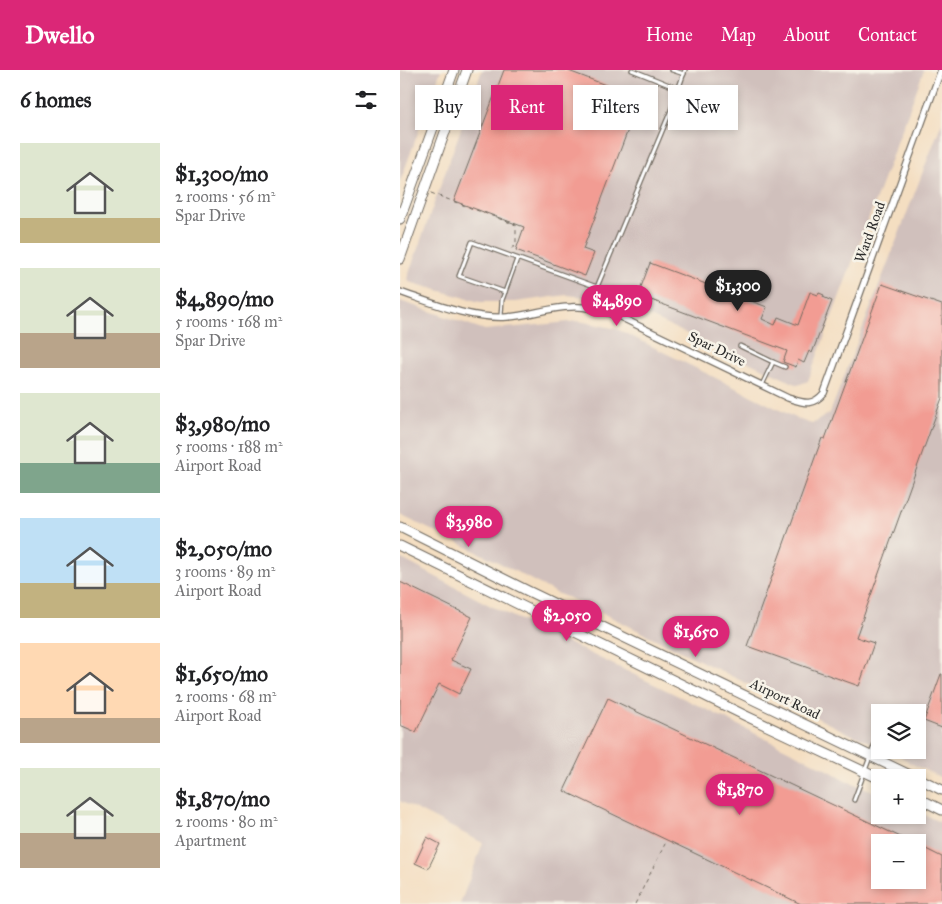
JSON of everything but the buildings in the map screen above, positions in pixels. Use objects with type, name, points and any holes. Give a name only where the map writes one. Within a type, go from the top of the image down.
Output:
[{"type":"main road","points":[[400,219],[454,70]]},
{"type":"main road","points":[[400,259],[467,70]]},
{"type":"main road","name":"Airport Road","points":[[400,527],[528,591],[871,756]]},
{"type":"main road","points":[[400,546],[871,775]]},
{"type":"main road","name":"Airport Road","points":[[877,759],[898,769]]},
{"type":"main road","name":"Airport Road","points":[[926,783],[942,790]]},
{"type":"main road","points":[[926,802],[942,810]]},
{"type":"street","name":"Ward Road","points":[[818,400],[824,393],[941,70]]},
{"type":"street","name":"Spar Drive","points":[[400,292],[457,311],[482,316],[508,317],[572,306],[593,309],[616,315],[639,325],[788,398],[803,403],[812,403],[818,400]]},
{"type":"lane","points":[[632,70],[669,85]]},
{"type":"lane","points":[[672,70],[684,74]]},
{"type":"lane","points":[[680,85],[685,70]]},
{"type":"lane","points":[[593,309],[597,287],[668,117]]},
{"type":"lane","points":[[505,292],[459,276],[472,242],[597,287]]},
{"type":"lane","points":[[501,317],[502,300],[518,259]]},
{"type":"lane","points":[[740,346],[785,366]]},
{"type":"lane","points":[[762,386],[773,362]]},
{"type":"lane","points":[[854,800],[871,756]]},
{"type":"path","points":[[424,191],[516,225],[516,243],[507,255]]},
{"type":"path","points":[[635,904],[667,840]]},
{"type":"shaded area","points":[[400,70],[441,70],[436,85],[415,85],[415,130],[419,130],[400,182]]},
{"type":"shaded area","points":[[482,70],[924,70],[808,381],[798,385],[633,309],[603,299],[567,295],[516,302],[480,302],[409,282],[408,276],[460,130],[481,130],[481,85],[477,85]]},
{"type":"shaded area","points":[[942,122],[942,778],[904,759],[926,759],[926,704],[871,704],[871,742],[850,734],[584,604],[556,593],[494,560],[400,515],[400,301],[485,330],[579,321],[617,329],[800,420],[812,424],[830,413]]},
{"type":"shaded area","points":[[400,558],[491,606],[714,713],[845,780],[871,790],[871,824],[926,824],[926,816],[942,823],[942,904],[460,904],[483,843],[400,801]]}]
